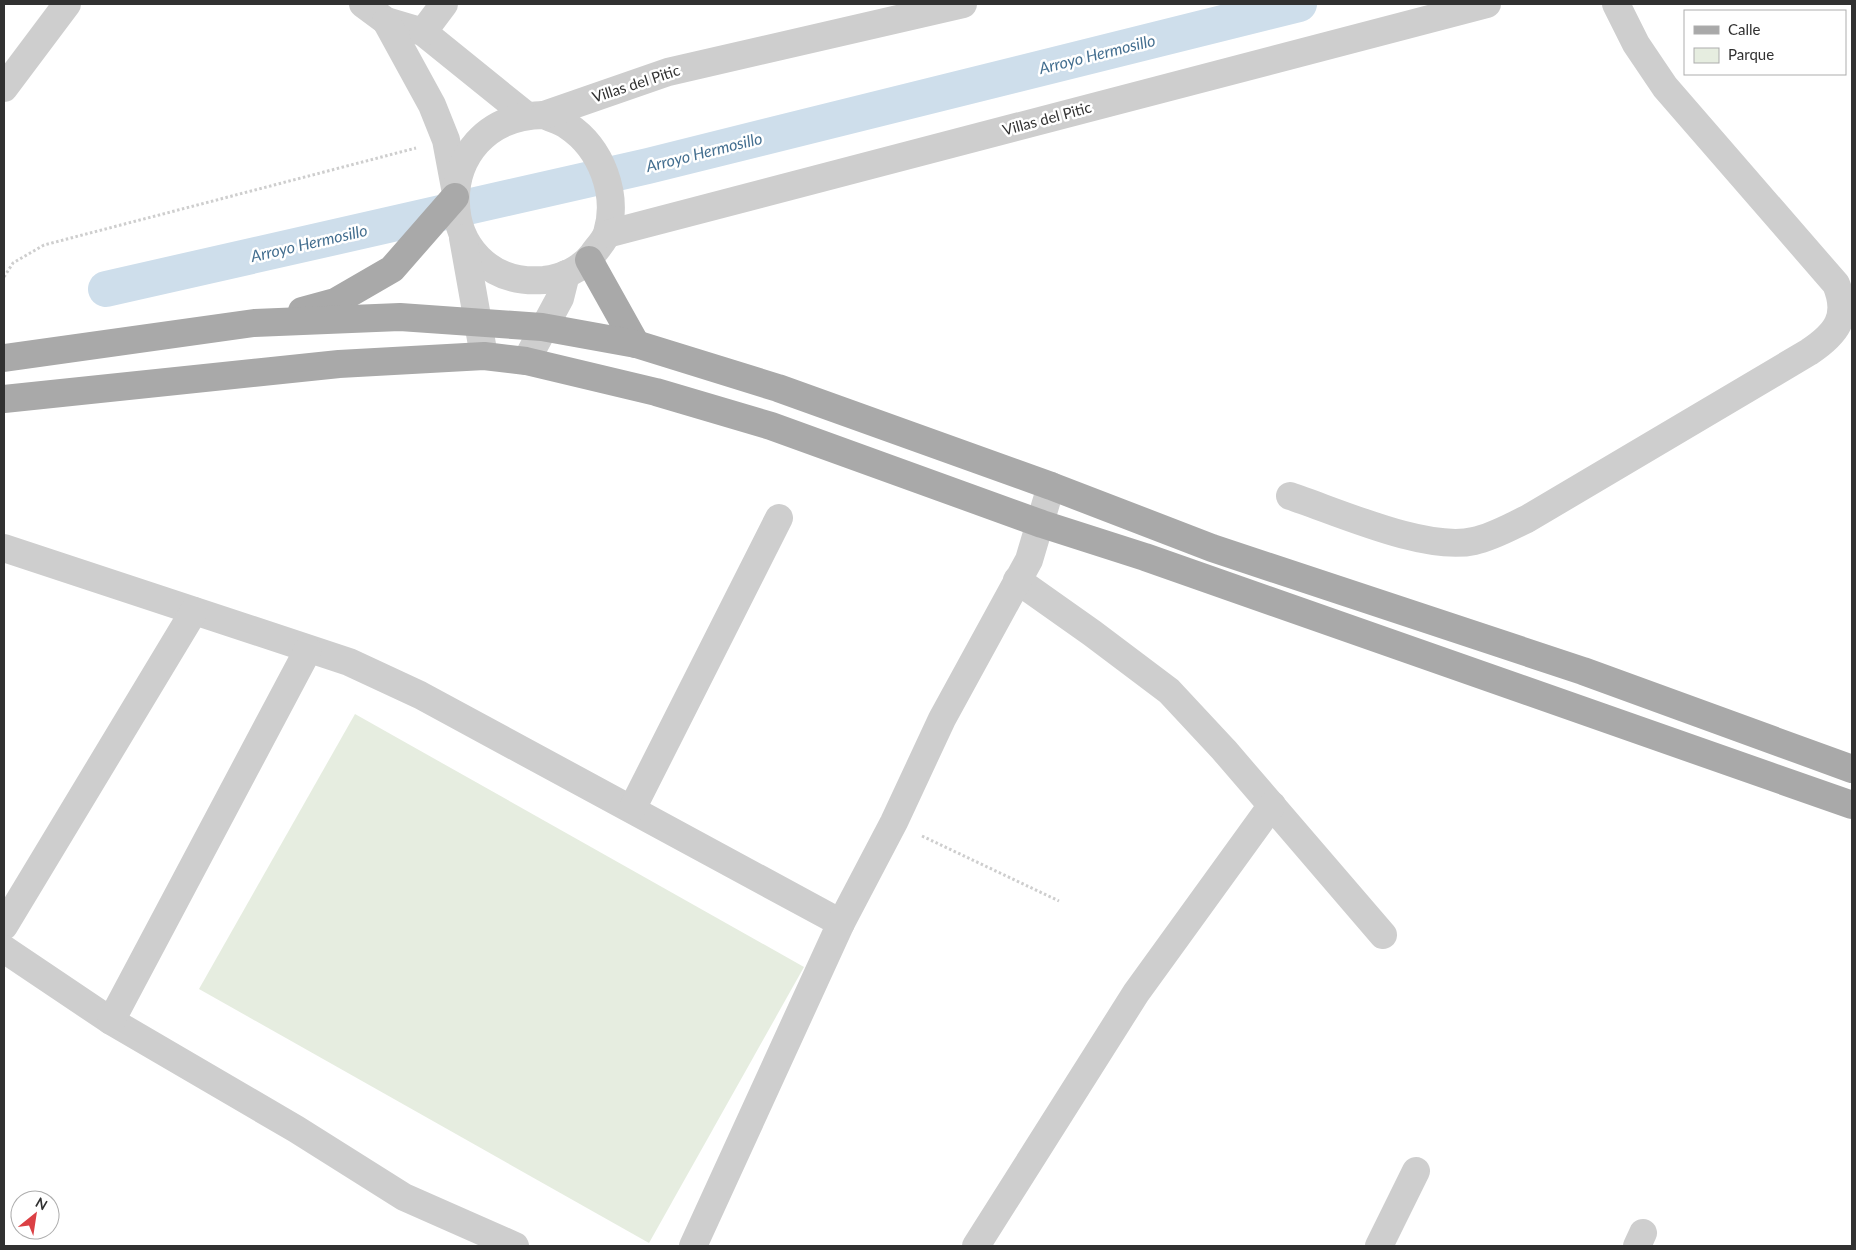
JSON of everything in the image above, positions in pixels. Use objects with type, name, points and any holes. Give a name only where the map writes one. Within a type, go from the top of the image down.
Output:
[{"type":"main road","points":[[4,358],[254,322],[335,302],[392,269],[410,251],[453,199]]},
{"type":"main road","points":[[589,260],[636,344]]},
{"type":"main road","points":[[254,322],[400,317],[542,327],[636,344],[778,388],[1051,486],[1212,548],[1583,671],[1852,769]]},
{"type":"main road","points":[[4,399],[339,364],[484,356],[526,361],[656,392],[770,426],[1042,524],[1248,593],[1852,805]]},
{"type":"street","points":[[4,88],[67,4]]},
{"type":"street","points":[[363,4],[386,21],[422,32],[535,116],[568,126],[588,142],[602,164],[610,196],[610,218],[607,234],[589,260],[566,274],[532,280],[515,278],[484,262],[462,233]]},
{"type":"street","points":[[422,32],[444,4]]},
{"type":"street","name":"Villas del Pitic","points":[[535,116],[668,72],[963,4]]},
{"type":"street","name":"Villas del Pitic","points":[[607,234],[1487,4]]},
{"type":"street","points":[[1290,496],[1421,540],[1451,544],[1474,541],[1498,533],[1528,519],[1809,352],[1828,340],[1837,328],[1842,314],[1842,298],[1836,284],[1665,88],[1636,44],[1616,4]]},
{"type":"street","points":[[386,21],[432,105],[446,140],[453,199],[462,233],[484,356]]},
{"type":"street","points":[[453,199],[464,163],[479,140],[501,124],[535,116]]},
{"type":"street","points":[[526,361],[542,327],[560,298],[566,274]]},
{"type":"street","points":[[693,1246],[840,923],[894,822],[942,719],[1028,560],[1042,524],[1051,486]]},
{"type":"street","points":[[632,809],[779,518]]},
{"type":"street","points":[[4,548],[349,662],[420,695],[840,923]]},
{"type":"street","points":[[1017,580],[1169,691],[1272,805],[1383,935]]},
{"type":"street","points":[[4,926],[194,611]]},
{"type":"street","points":[[111,1021],[308,650]]},
{"type":"street","points":[[976,1246],[1136,993],[1272,805]]},
{"type":"street","points":[[4,949],[111,1021],[296,1129],[404,1197],[515,1246]]},
{"type":"street","points":[[1379,1246],[1416,1171]]},
{"type":"path","points":[[4,277],[13,263],[44,245],[446,140]]},
{"type":"path","points":[[894,822],[1060,902]]},
{"type":"green space","points":[[355,714],[804,967],[649,1243],[199,989]]},
{"type":"waterway","name":"Arroyo Hermosillo","points":[[106,289],[648,166],[1299,4]]}]
